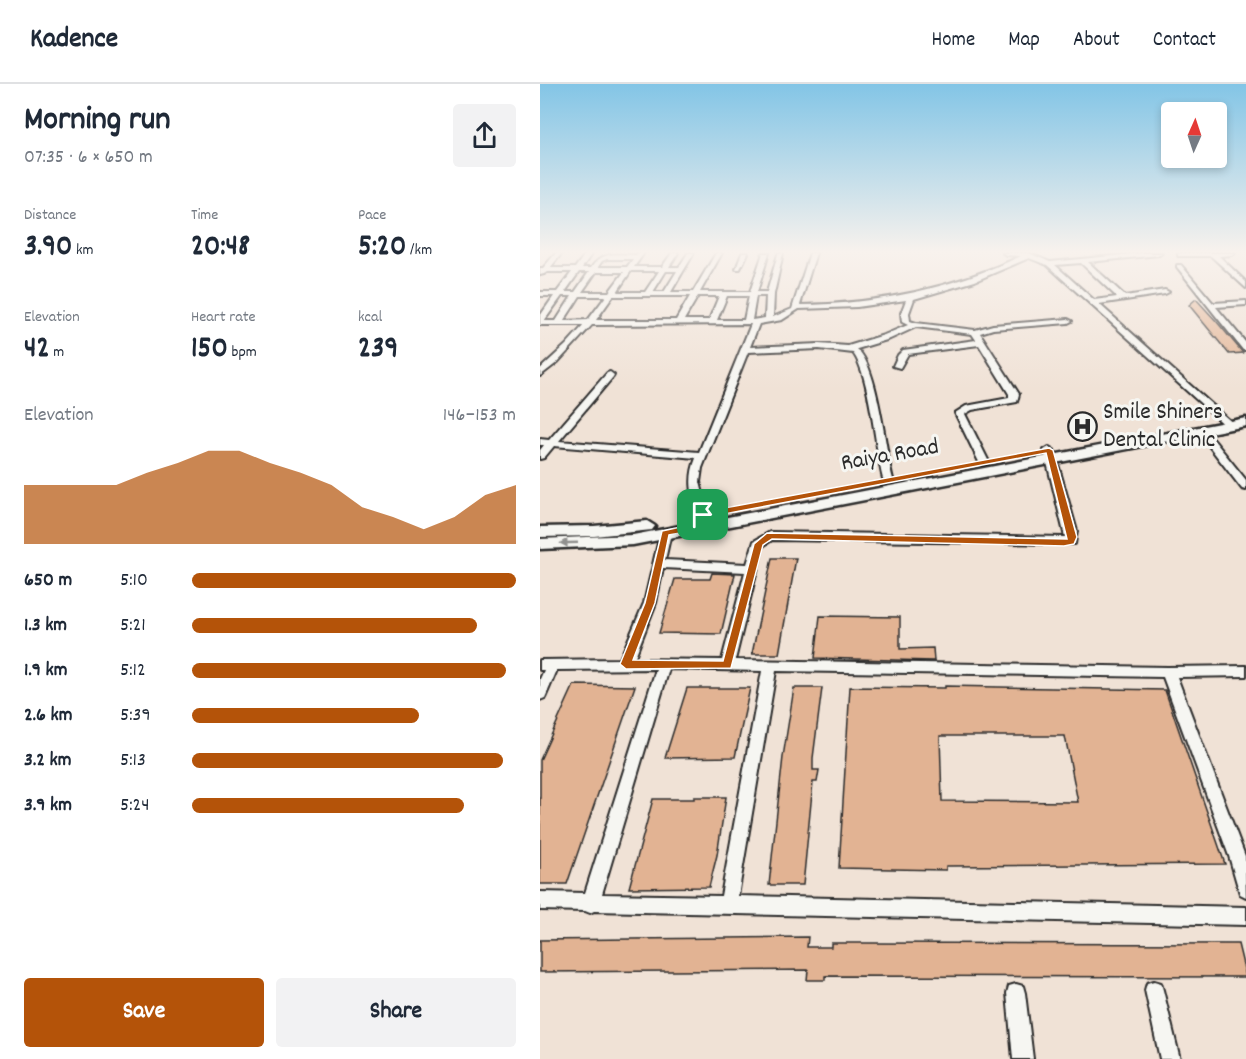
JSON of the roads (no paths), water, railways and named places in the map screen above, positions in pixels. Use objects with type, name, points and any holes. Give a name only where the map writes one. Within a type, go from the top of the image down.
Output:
[{"type":"street","points":[[540,322],[557,298]]},
{"type":"street","points":[[558,323],[575,298]]},
{"type":"street","points":[[540,373],[564,355],[608,298]]},
{"type":"street","points":[[679,322],[693,298]]},
{"type":"street","points":[[712,321],[722,298]]},
{"type":"street","points":[[704,520],[694,482],[701,455],[745,350],[752,322],[753,298]]},
{"type":"street","points":[[769,321],[770,298]]},
{"type":"street","points":[[540,322],[769,321],[790,314],[796,307],[799,298]]},
{"type":"street","points":[[796,307],[867,305],[903,298]]},
{"type":"street","points":[[910,298],[904,318],[906,322],[915,325],[975,332],[993,327],[1068,321]]},
{"type":"street","points":[[1087,298],[1233,422]]},
{"type":"street","points":[[1092,303],[1120,298]]},
{"type":"street","points":[[1206,298],[1246,348]]},
{"type":"street","points":[[1211,304],[1246,303]]},
{"type":"street","points":[[745,350],[848,349],[915,325]]},
{"type":"street","points":[[975,332],[1015,397],[1014,400],[969,408],[960,414],[984,462]]},
{"type":"street","points":[[897,366],[906,352],[982,342]]},
{"type":"street","points":[[848,349],[861,356],[868,372],[882,462],[888,479]]},
{"type":"street","points":[[540,456],[610,375]]},
{"type":"street","name":"Raiya Road","points":[[540,544],[614,541],[665,533],[704,520],[888,479],[984,462],[1051,455],[1202,431],[1233,422],[1246,413]]},
{"type":"street","name":"Raiya Road","points":[[540,532],[631,528],[704,520],[1233,422]]},
{"type":"street","points":[[1202,431],[1246,487]]},
{"type":"street","points":[[540,442],[701,455]]},
{"type":"street","points":[[727,665],[758,544],[770,536],[1071,542],[1071,531],[1051,455]]},
{"type":"street","points":[[626,664],[650,603],[665,533]]},
{"type":"street","points":[[660,564],[752,568]]},
{"type":"street","points":[[590,904],[664,664]]},
{"type":"street","points":[[540,694],[547,665],[664,664],[1168,672],[1246,671]]},
{"type":"street","points":[[728,905],[770,666]]},
{"type":"street","points":[[1168,672],[1237,856],[1246,888]]},
{"type":"street","points":[[540,902],[1246,916]]},
{"type":"street","points":[[1154,990],[1170,1059]]},
{"type":"street","points":[[1016,993],[1023,1059]]},
{"type":"place","name":"Smile Shiners Dental Clinic","points":[[1082,427]]}]
